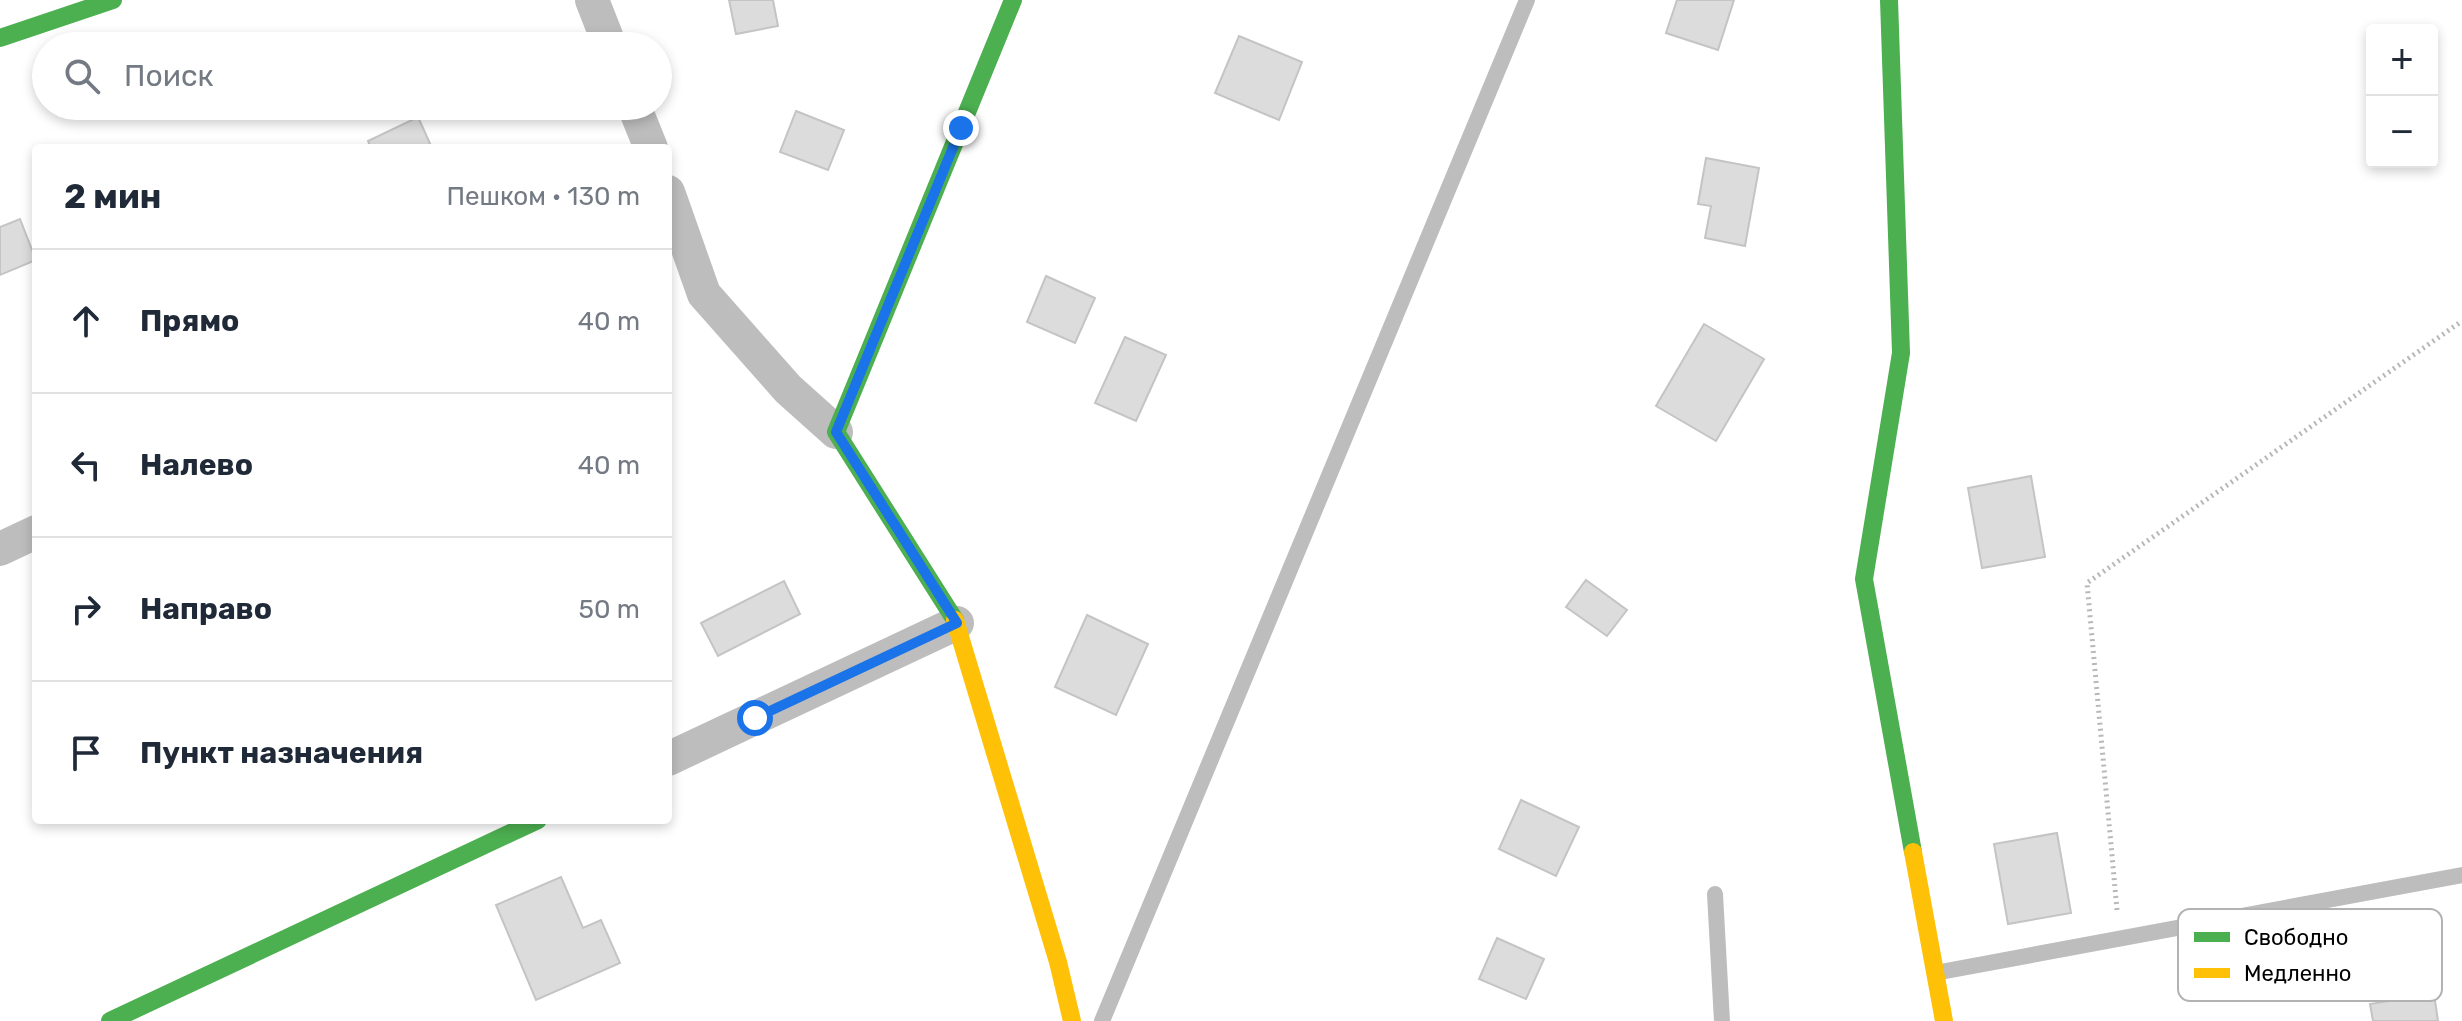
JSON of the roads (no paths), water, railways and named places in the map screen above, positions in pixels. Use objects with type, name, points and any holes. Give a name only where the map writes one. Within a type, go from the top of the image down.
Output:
[{"type":"street","points":[[0,38],[113,0]]},
{"type":"street","points":[[592,0],[605,32]]},
{"type":"street","points":[[836,432],[1013,0]]},
{"type":"street","points":[[1889,0],[1901,353],[1864,579],[1944,1021]]},
{"type":"street","points":[[640,120],[649,144]]},
{"type":"street","points":[[672,213],[704,294],[788,389],[836,432],[957,623],[1058,962],[1072,1021]]},
{"type":"street","points":[[0,549],[32,534]]},
{"type":"street","points":[[672,757],[957,623]]},
{"type":"street","points":[[110,1021],[529,824]]},
{"type":"lane","points":[[1102,1021],[1527,0]]},
{"type":"lane","points":[[2280,909],[2462,875]]},
{"type":"lane","points":[[1715,894],[1722,1021]]},
{"type":"lane","points":[[1934,973],[2178,928]]}]
